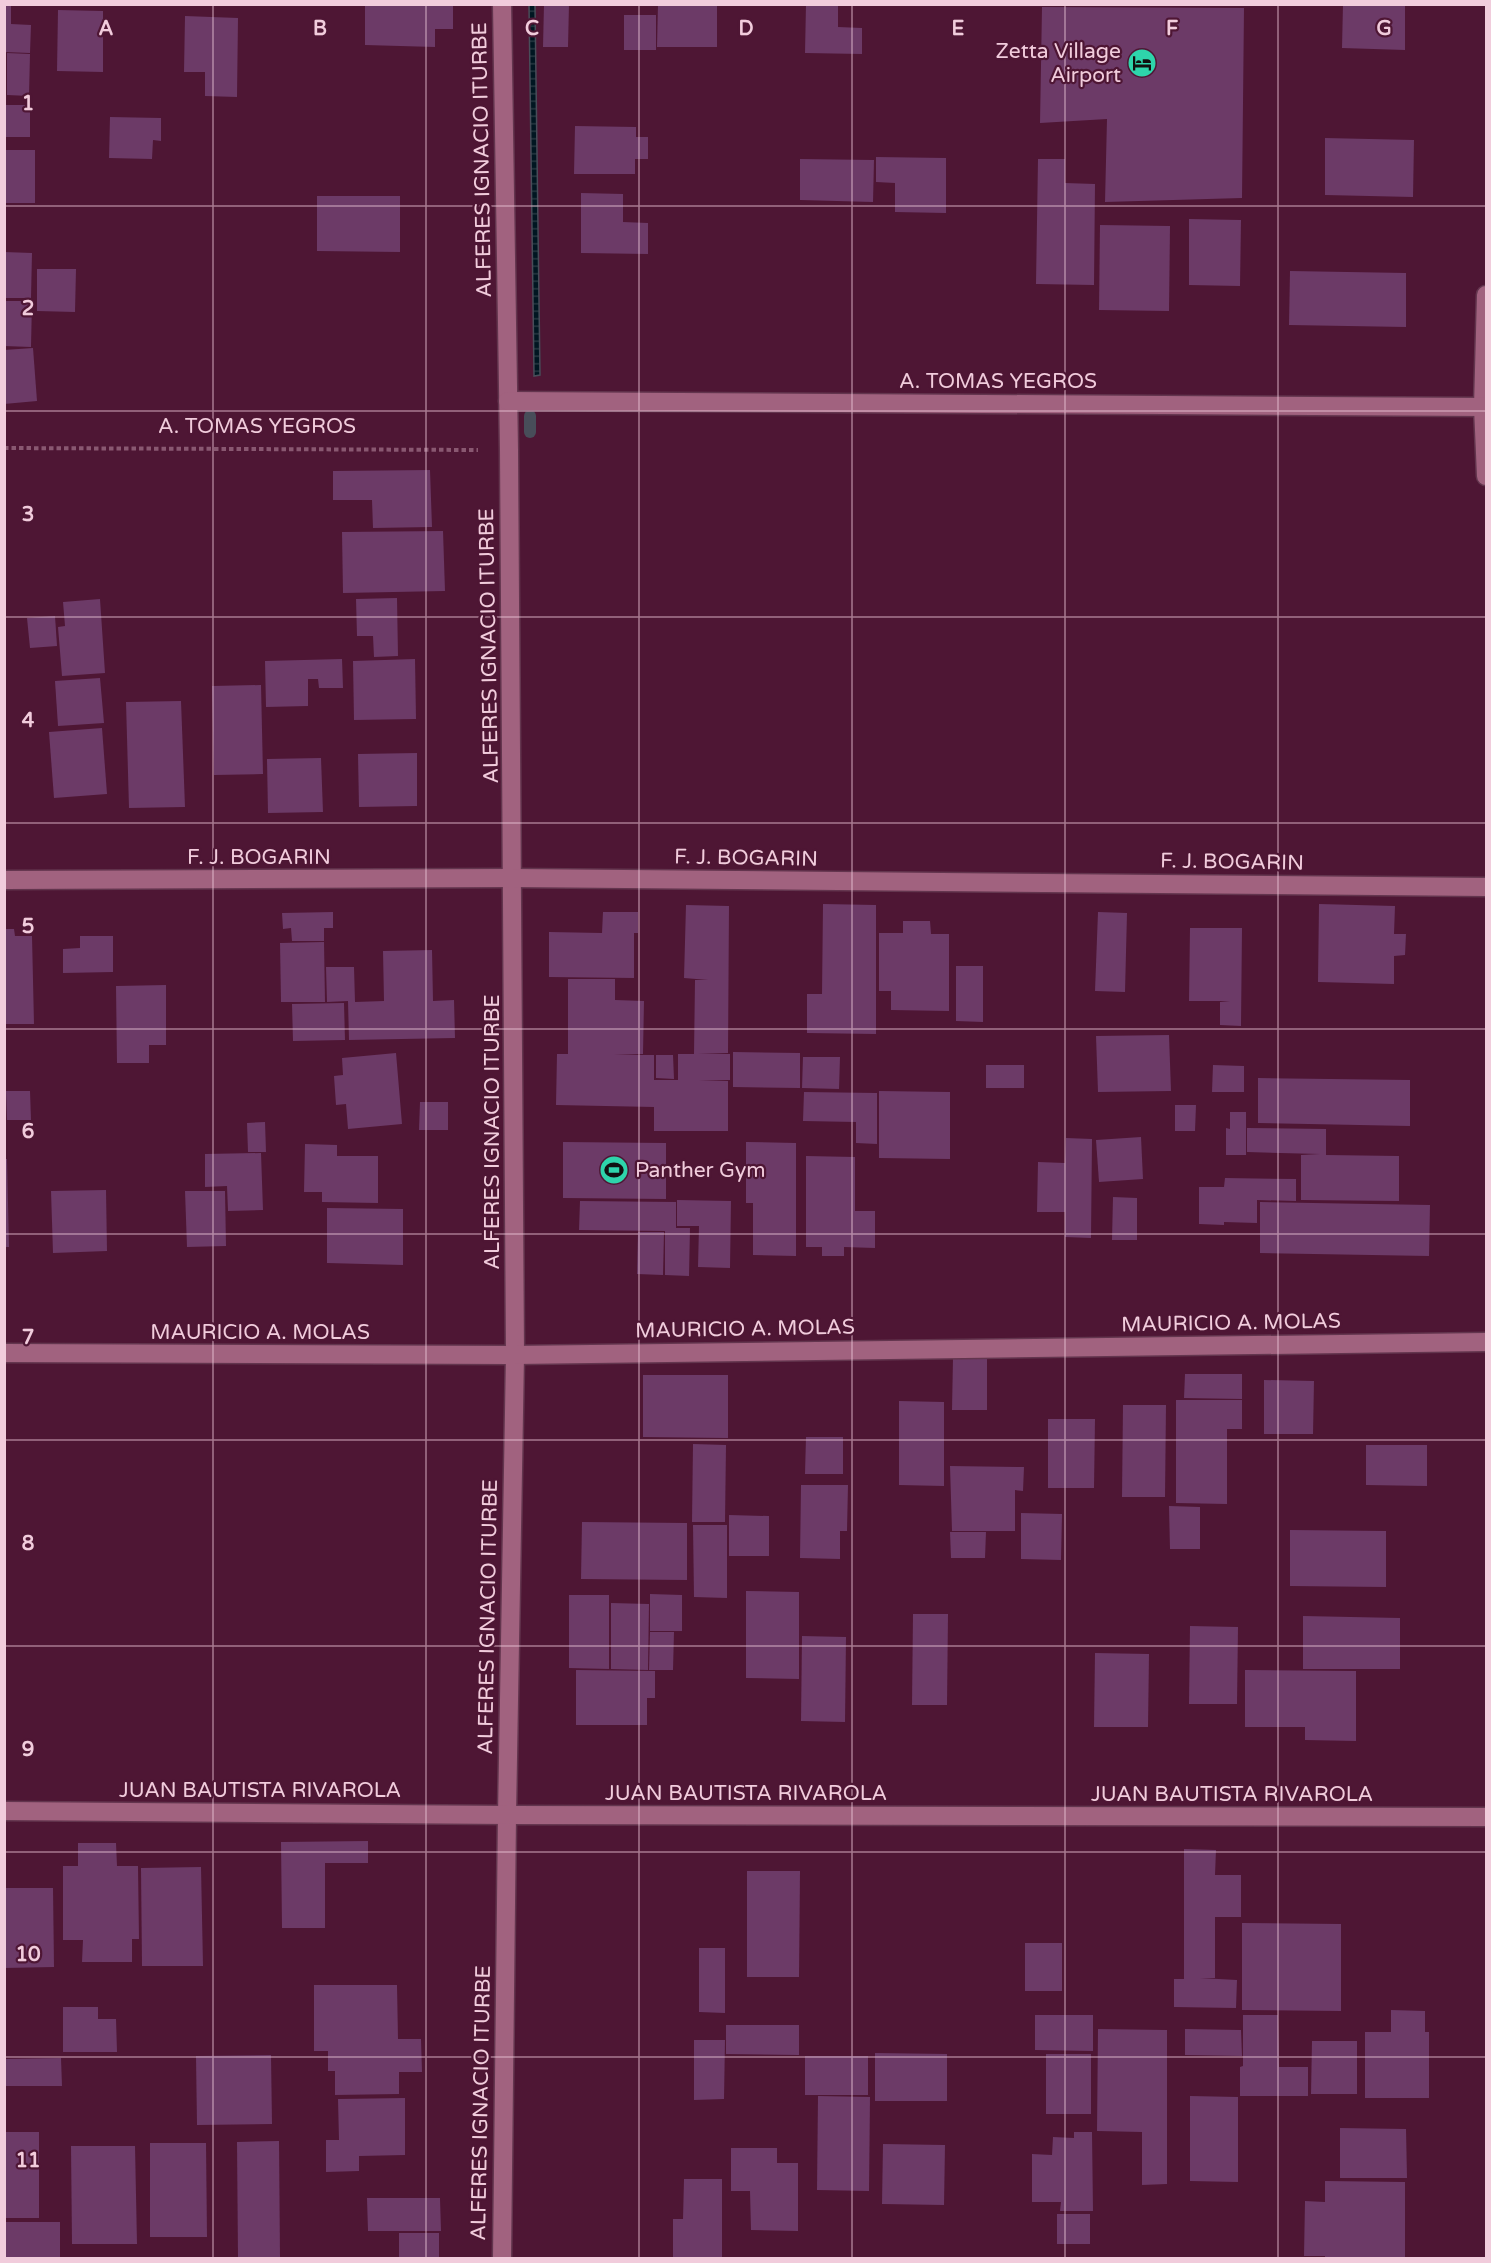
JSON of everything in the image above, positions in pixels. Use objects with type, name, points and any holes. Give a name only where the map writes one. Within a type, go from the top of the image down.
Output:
[{"type":"street","name":"ALFERES IGNACIO ITURBE","points":[[502,4],[509,450],[515,1355],[502,2259]]},
{"type":"street","points":[[1486,296],[1486,476]]},
{"type":"street","name":"A. TOMAS YEGROS","points":[[508,401],[1485,407]]},
{"type":"street","name":"F. J. BOGARIN","points":[[4,880],[513,878],[1486,887]]},
{"type":"street","name":"MAURICIO A. MOLAS","points":[[4,1353],[515,1355],[1486,1342]]},
{"type":"street","name":"JUAN BAUTISTA RIVAROLA","points":[[4,1811],[507,1815],[1486,1817]]},
{"type":"path","name":"A. TOMAS YEGROS","points":[[4,448],[509,450]]},
{"type":"water","points":[[529,5],[535,5],[540,375],[534,376]]},
{"type":"building","points":[[4,4],[11,5],[11,24],[31,25],[30,53],[4,52]]},
{"type":"building","points":[[365,4],[453,4],[453,29],[435,29],[435,47],[365,45]]},
{"type":"building","points":[[544,4],[569,4],[568,47],[543,47]]},
{"type":"building","points":[[658,4],[717,4],[717,47],[657,47]]},
{"type":"building","points":[[806,4],[838,4],[838,27],[862,28],[862,54],[805,53]]},
{"type":"building","points":[[1343,4],[1405,4],[1405,50],[1342,48]]},
{"type":"building","name":"Zetta Village Airport","points":[[1042,7],[1244,8],[1242,198],[1105,202],[1107,119],[1040,123]]},
{"type":"building","points":[[58,10],[103,11],[103,72],[57,71]]},
{"type":"building","points":[[624,15],[656,15],[656,50],[624,50]]},
{"type":"building","points":[[185,16],[238,18],[237,97],[205,96],[205,72],[184,72]]},
{"type":"building","points":[[7,53],[30,54],[29,96],[7,95]]},
{"type":"building","points":[[4,105],[30,105],[30,137],[4,137]]},
{"type":"building","points":[[110,117],[161,118],[161,141],[153,140],[152,159],[109,158]]},
{"type":"building","points":[[575,126],[636,127],[636,137],[648,137],[648,159],[635,159],[635,174],[574,174]]},
{"type":"building","points":[[1325,138],[1414,140],[1413,197],[1325,195]]},
{"type":"building","points":[[4,150],[35,150],[35,203],[4,203]]},
{"type":"building","points":[[876,157],[946,158],[946,213],[895,212],[895,183],[876,182]]},
{"type":"building","points":[[800,159],[874,160],[873,202],[800,200]]},
{"type":"building","points":[[1038,159],[1065,159],[1065,183],[1095,184],[1094,285],[1036,284]]},
{"type":"building","points":[[581,193],[623,194],[623,222],[648,223],[648,254],[581,253]]},
{"type":"building","points":[[317,196],[400,196],[400,252],[317,251]]},
{"type":"building","points":[[1189,219],[1241,220],[1240,286],[1189,285]]},
{"type":"building","points":[[1100,225],[1170,226],[1169,311],[1099,310]]},
{"type":"building","points":[[4,252],[32,253],[31,298],[4,298]]},
{"type":"building","points":[[37,269],[76,269],[75,312],[37,311]]},
{"type":"building","points":[[1290,271],[1406,273],[1406,327],[1289,325]]},
{"type":"building","points":[[4,301],[32,301],[31,347],[4,346]]},
{"type":"building","points":[[33,348],[37,401],[4,404],[4,350]]},
{"type":"building","points":[[430,470],[432,527],[373,528],[372,500],[333,500],[333,471]]},
{"type":"building","points":[[443,531],[445,591],[343,593],[342,532]]},
{"type":"building","points":[[397,598],[398,656],[374,657],[373,636],[357,636],[356,599]]},
{"type":"building","points":[[100,599],[105,673],[62,676],[58,627],[65,626],[63,602]]},
{"type":"building","points":[[55,616],[57,646],[30,648],[27,618]]},
{"type":"building","points":[[342,659],[343,688],[319,688],[318,679],[308,679],[308,706],[266,707],[265,661]]},
{"type":"building","points":[[415,659],[416,719],[354,720],[353,661]]},
{"type":"building","points":[[100,678],[104,723],[58,726],[55,681]]},
{"type":"building","points":[[261,685],[263,774],[214,775],[212,686]]},
{"type":"building","points":[[181,701],[185,807],[129,808],[126,702]]},
{"type":"building","points":[[102,728],[107,794],[54,798],[49,732]]},
{"type":"building","points":[[417,753],[417,806],[359,807],[358,754]]},
{"type":"building","points":[[321,758],[323,812],[268,813],[267,759]]},
{"type":"building","points":[[823,904],[876,905],[876,1034],[807,1033],[807,994],[822,994]]},
{"type":"building","points":[[1319,904],[1395,906],[1394,934],[1406,934],[1405,955],[1394,956],[1394,984],[1318,982]]},
{"type":"building","points":[[686,905],[729,906],[728,1053],[698,1054],[730,1054],[730,1080],[699,1080],[728,1081],[728,1131],[654,1131],[654,1107],[556,1105],[557,1054],[568,1054],[568,979],[615,979],[615,1000],[644,1001],[643,1054],[614,1055],[654,1055],[654,1080],[678,1080],[678,1054],[694,1054],[695,980],[708,980],[684,978]]},
{"type":"building","points":[[333,912],[333,928],[324,928],[324,941],[292,941],[291,928],[283,929],[282,913]]},
{"type":"building","points":[[603,912],[638,912],[638,933],[634,933],[634,978],[549,977],[549,932],[602,933]]},
{"type":"building","points":[[1098,912],[1127,913],[1125,992],[1095,991]]},
{"type":"building","points":[[903,921],[930,921],[931,934],[949,934],[949,1011],[891,1010],[891,991],[879,991],[879,933],[903,933]]},
{"type":"building","points":[[1190,928],[1242,928],[1241,1026],[1220,1025],[1220,1002],[1230,1001],[1189,1001]]},
{"type":"building","points":[[4,929],[14,929],[15,936],[32,936],[34,1024],[4,1024]]},
{"type":"building","points":[[80,936],[113,936],[113,972],[63,973],[63,949],[80,948]]},
{"type":"building","points":[[324,942],[325,1002],[281,1002],[280,943]]},
{"type":"building","points":[[432,950],[433,1001],[454,1000],[455,1038],[349,1040],[348,1001],[327,1002],[326,967],[354,967],[355,1002],[384,1001],[383,951]]},
{"type":"building","points":[[956,966],[983,966],[983,1022],[956,1021]]},
{"type":"building","points":[[166,985],[166,1045],[149,1045],[149,1063],[117,1063],[116,986]]},
{"type":"building","points":[[344,1003],[345,1040],[293,1041],[292,1004]]},
{"type":"building","points":[[1169,1035],[1171,1091],[1098,1092],[1096,1036]]},
{"type":"building","points":[[733,1052],[800,1053],[800,1088],[733,1087]]},
{"type":"building","points":[[396,1053],[402,1124],[348,1129],[346,1104],[336,1105],[334,1076],[343,1075],[342,1058]]},
{"type":"building","points":[[656,1055],[673,1055],[674,1079],[656,1078]]},
{"type":"building","points":[[803,1057],[840,1057],[839,1089],[802,1088]]},
{"type":"building","points":[[986,1065],[1024,1065],[1024,1088],[986,1088]]},
{"type":"building","points":[[1213,1065],[1244,1066],[1244,1092],[1212,1092]]},
{"type":"building","points":[[1258,1078],[1410,1080],[1410,1126],[1258,1123]]},
{"type":"building","points":[[6,1091],[30,1091],[31,1120],[7,1120]]},
{"type":"building","points":[[879,1091],[950,1092],[950,1159],[879,1158]]},
{"type":"building","points":[[804,1092],[877,1093],[877,1144],[856,1143],[856,1122],[803,1121]]},
{"type":"building","points":[[420,1102],[448,1102],[448,1130],[419,1130]]},
{"type":"building","points":[[1175,1105],[1196,1105],[1195,1131],[1175,1131]]},
{"type":"building","points":[[1230,1112],[1246,1112],[1246,1155],[1226,1155],[1226,1128],[1230,1129]]},
{"type":"building","points":[[265,1122],[266,1152],[248,1152],[247,1123]]},
{"type":"building","points":[[1247,1128],[1326,1129],[1326,1155],[1399,1156],[1399,1201],[1301,1200],[1301,1155],[1320,1154],[1247,1152]]},
{"type":"building","points":[[1141,1137],[1143,1179],[1099,1182],[1096,1140]]},
{"type":"building","points":[[1066,1138],[1092,1139],[1091,1238],[1065,1237],[1065,1212],[1037,1212],[1038,1162],[1065,1163]]},
{"type":"building","name":"Panther Gym","points":[[563,1142],[666,1143],[666,1199],[563,1198]]},
{"type":"building","points":[[746,1142],[796,1143],[796,1256],[753,1255],[753,1203],[746,1203]]},
{"type":"building","points":[[305,1144],[337,1145],[337,1156],[378,1156],[378,1203],[322,1202],[322,1192],[304,1192]]},
{"type":"building","points":[[261,1153],[263,1210],[228,1211],[227,1186],[205,1187],[205,1154]]},
{"type":"building","points":[[806,1156],[855,1157],[855,1211],[875,1211],[875,1248],[844,1247],[844,1256],[822,1256],[822,1247],[806,1247]]},
{"type":"building","points":[[4,1159],[7,1159],[9,1247],[4,1247]]},
{"type":"building","points":[[1225,1178],[1296,1179],[1296,1201],[1257,1200],[1257,1223],[1199,1224],[1199,1187],[1224,1187]]},
{"type":"building","points":[[106,1190],[107,1251],[53,1253],[51,1191]]},
{"type":"building","points":[[185,1191],[225,1191],[226,1246],[187,1247]]},
{"type":"building","points":[[1113,1197],[1137,1198],[1137,1240],[1112,1240]]},
{"type":"building","points":[[677,1200],[731,1201],[730,1268],[698,1267],[699,1226],[677,1226]]},
{"type":"building","points":[[580,1201],[676,1202],[676,1228],[690,1228],[689,1276],[665,1275],[665,1231],[579,1230]]},
{"type":"building","points":[[1260,1202],[1430,1205],[1429,1256],[1260,1253]]},
{"type":"building","points":[[327,1208],[403,1209],[403,1265],[327,1263]]},
{"type":"building","points":[[638,1232],[664,1232],[663,1275],[637,1274]]},
{"type":"building","points":[[953,1358],[987,1358],[987,1410],[952,1410]]},
{"type":"building","points":[[1185,1374],[1242,1374],[1242,1399],[1184,1398]]},
{"type":"building","points":[[643,1375],[728,1375],[728,1438],[643,1437]]},
{"type":"building","points":[[1264,1380],[1314,1381],[1313,1434],[1264,1434]]},
{"type":"building","points":[[1176,1400],[1242,1400],[1242,1429],[1227,1429],[1227,1504],[1176,1503]]},
{"type":"building","points":[[899,1401],[944,1402],[944,1486],[899,1485]]},
{"type":"building","points":[[1123,1405],[1166,1405],[1165,1497],[1122,1497]]},
{"type":"building","points":[[1048,1419],[1095,1419],[1094,1488],[1048,1488]]},
{"type":"building","points":[[806,1437],[843,1437],[843,1474],[805,1474]]},
{"type":"building","points":[[693,1444],[726,1445],[725,1522],[692,1522]]},
{"type":"building","points":[[1366,1445],[1427,1445],[1427,1486],[1366,1485]]},
{"type":"building","points":[[950,1466],[1024,1467],[1023,1491],[1015,1490],[1015,1531],[952,1531]]},
{"type":"building","points":[[801,1485],[848,1485],[847,1531],[840,1531],[840,1559],[800,1558]]},
{"type":"building","points":[[1169,1506],[1200,1507],[1200,1549],[1170,1549]]},
{"type":"building","points":[[1021,1513],[1062,1514],[1061,1560],[1021,1559]]},
{"type":"building","points":[[729,1515],[769,1516],[769,1556],[729,1556]]},
{"type":"building","points":[[582,1522],[687,1523],[687,1580],[581,1579]]},
{"type":"building","points":[[693,1525],[727,1525],[727,1598],[694,1597]]},
{"type":"building","points":[[1290,1530],[1386,1531],[1386,1587],[1290,1586]]},
{"type":"building","points":[[950,1532],[986,1532],[985,1558],[951,1558]]},
{"type":"building","points":[[746,1591],[799,1592],[799,1679],[746,1678]]},
{"type":"building","points":[[650,1594],[682,1595],[682,1631],[650,1631]]},
{"type":"building","points":[[569,1595],[609,1595],[609,1669],[569,1668]]},
{"type":"building","points":[[611,1603],[649,1604],[648,1670],[611,1669]]},
{"type":"building","points":[[913,1614],[948,1614],[947,1705],[912,1705]]},
{"type":"building","points":[[1303,1616],[1400,1618],[1400,1669],[1303,1669]]},
{"type":"building","points":[[1190,1626],[1238,1627],[1237,1704],[1189,1704]]},
{"type":"building","points":[[650,1632],[674,1632],[673,1670],[649,1670]]},
{"type":"building","points":[[802,1636],[846,1637],[845,1722],[801,1721]]},
{"type":"building","points":[[1095,1653],[1149,1654],[1148,1727],[1094,1727]]},
{"type":"building","points":[[576,1670],[655,1671],[655,1698],[647,1698],[647,1725],[576,1725]]},
{"type":"building","points":[[1245,1670],[1356,1671],[1356,1741],[1305,1740],[1305,1727],[1245,1727]]},
{"type":"building","points":[[368,1841],[368,1863],[325,1863],[325,1928],[282,1928],[281,1842]]},
{"type":"building","points":[[78,1843],[116,1843],[117,1866],[138,1866],[139,1939],[132,1939],[132,1962],[82,1962],[83,1940],[63,1940],[63,1866],[78,1866]]},
{"type":"building","points":[[1184,1849],[1216,1850],[1215,1875],[1241,1875],[1241,1917],[1215,1917],[1215,1978],[1200,1978],[1237,1980],[1236,2008],[1174,2007],[1174,1979],[1184,1979]]},
{"type":"building","points":[[201,1867],[203,1966],[142,1966],[141,1868]]},
{"type":"building","points":[[747,1871],[800,1871],[799,1977],[747,1977]]},
{"type":"building","points":[[4,1888],[53,1888],[54,1967],[4,1968]]},
{"type":"building","points":[[1242,1923],[1341,1924],[1341,2011],[1242,2010]]},
{"type":"building","points":[[1025,1943],[1062,1943],[1062,1991],[1025,1991]]},
{"type":"building","points":[[699,1948],[725,1948],[725,2013],[699,2012]]},
{"type":"building","points":[[314,1985],[397,1985],[398,2039],[421,2039],[422,2072],[399,2072],[399,2094],[335,2095],[335,2071],[328,2071],[328,2051],[314,2051]]},
{"type":"building","points":[[63,2007],[98,2007],[98,2019],[116,2019],[117,2052],[63,2052]]},
{"type":"building","points":[[1391,2010],[1425,2011],[1425,2032],[1429,2032],[1429,2098],[1365,2098],[1365,2032],[1391,2032]]},
{"type":"building","points":[[1035,2015],[1093,2015],[1093,2051],[1035,2050]]},
{"type":"building","points":[[1243,2015],[1278,2015],[1279,2067],[1308,2067],[1308,2096],[1240,2096],[1240,2067],[1243,2066]]},
{"type":"building","points":[[726,2025],[799,2025],[799,2055],[726,2054]]},
{"type":"building","points":[[1098,2029],[1167,2030],[1167,2184],[1142,2185],[1142,2132],[1097,2131]]},
{"type":"building","points":[[1185,2029],[1241,2030],[1242,2056],[1185,2055]]},
{"type":"building","points":[[694,2040],[725,2040],[724,2099],[694,2100]]},
{"type":"building","points":[[1312,2041],[1357,2041],[1357,2094],[1311,2094]]},
{"type":"building","points":[[875,2053],[947,2054],[947,2101],[875,2101]]},
{"type":"building","points":[[1046,2054],[1091,2054],[1091,2114],[1046,2114]]},
{"type":"building","points":[[271,2055],[272,2124],[197,2125],[196,2056]]},
{"type":"building","points":[[805,2056],[868,2056],[868,2095],[805,2095]]},
{"type":"building","points":[[61,2058],[62,2086],[4,2086],[4,2059]]},
{"type":"building","points":[[818,2096],[870,2097],[869,2191],[817,2190]]},
{"type":"building","points":[[1190,2096],[1238,2097],[1238,2182],[1190,2181]]},
{"type":"building","points":[[405,2098],[405,2155],[359,2156],[359,2171],[326,2172],[326,2140],[339,2140],[338,2099]]},
{"type":"building","points":[[1340,2128],[1406,2129],[1407,2178],[1340,2178]]},
{"type":"building","points":[[4,2132],[39,2132],[39,2218],[4,2218]]},
{"type":"building","points":[[1074,2132],[1092,2132],[1093,2211],[1060,2211],[1061,2202],[1032,2202],[1032,2154],[1052,2155],[1053,2137],[1074,2138]]},
{"type":"building","points":[[279,2141],[280,2258],[238,2258],[237,2142]]},
{"type":"building","points":[[150,2143],[206,2143],[207,2237],[150,2237]]},
{"type":"building","points":[[883,2144],[945,2145],[944,2205],[882,2204]]},
{"type":"building","points":[[71,2146],[135,2146],[137,2244],[72,2244]]},
{"type":"building","points":[[731,2148],[777,2148],[777,2163],[798,2163],[798,2231],[751,2230],[750,2191],[731,2191]]},
{"type":"building","points":[[684,2179],[722,2179],[722,2258],[673,2258],[673,2219],[683,2219]]},
{"type":"building","points":[[1325,2181],[1405,2182],[1405,2258],[1304,2256],[1305,2201],[1325,2202]]},
{"type":"building","points":[[367,2198],[440,2198],[441,2231],[368,2231]]},
{"type":"building","points":[[1057,2214],[1090,2214],[1090,2244],[1057,2244]]},
{"type":"building","points":[[4,2222],[60,2222],[60,2258],[4,2258]]},
{"type":"building","points":[[399,2233],[439,2233],[439,2258],[399,2258]]},
{"type":"waterway","points":[[530,416],[530,432]]},
{"type":"place","name":"Zetta Village Airport","points":[[1142,63]]},
{"type":"place","name":"Panther Gym","points":[[614,1170]]}]
